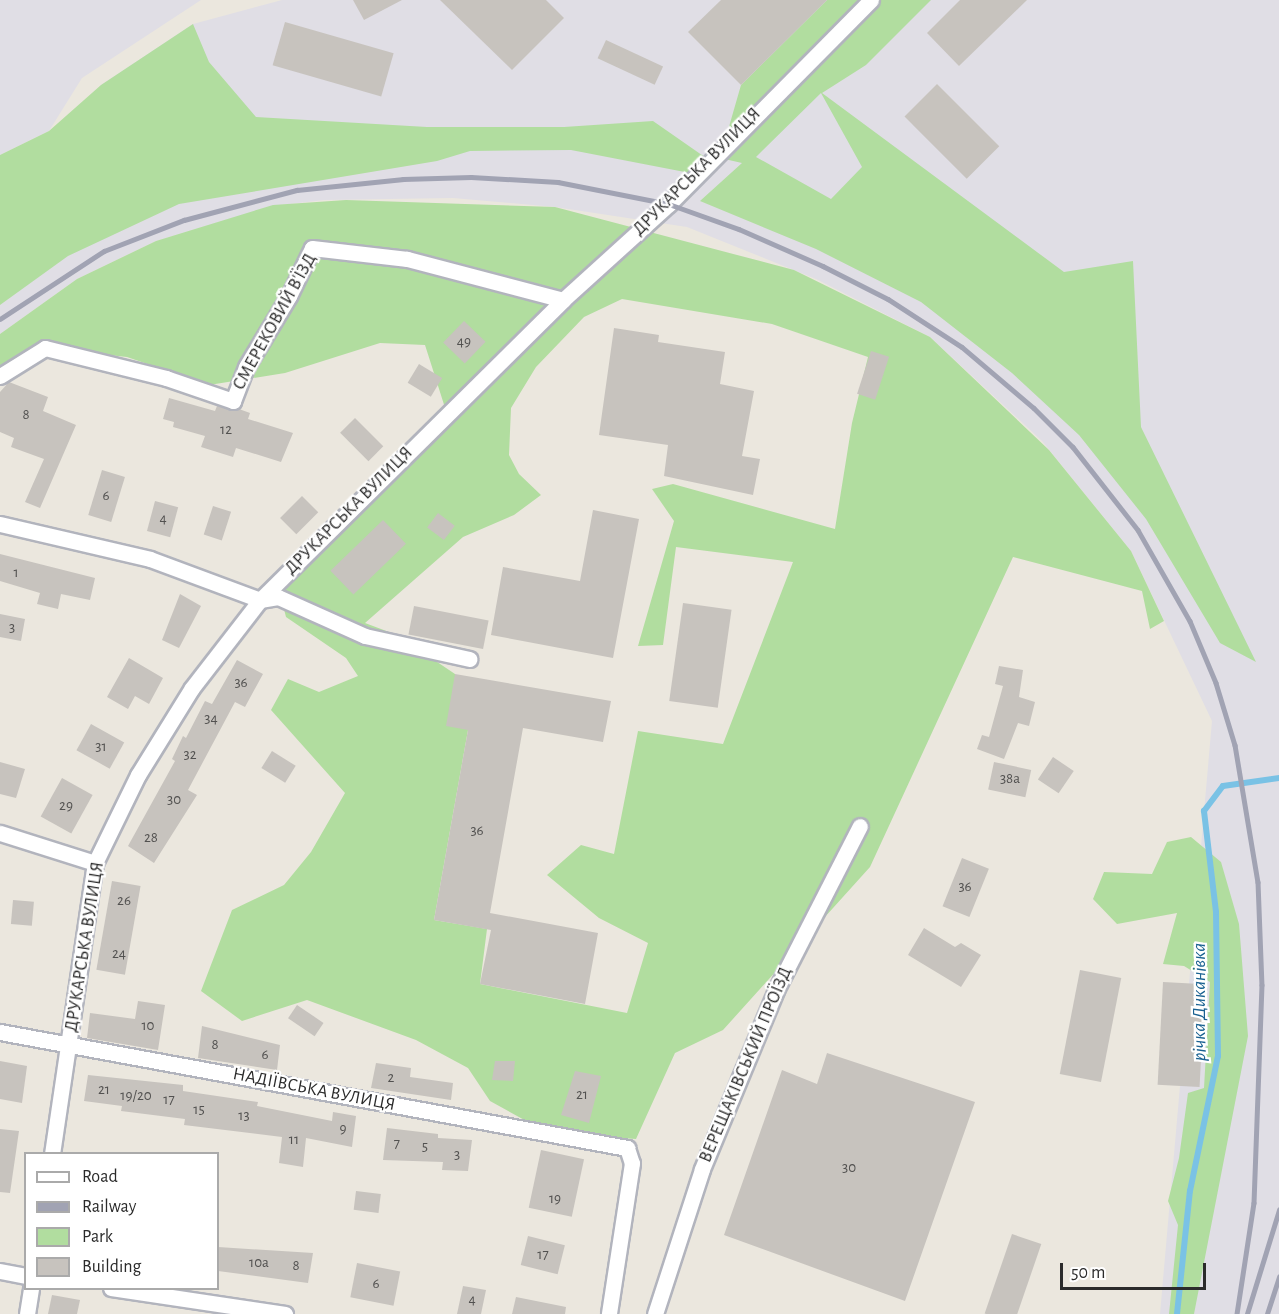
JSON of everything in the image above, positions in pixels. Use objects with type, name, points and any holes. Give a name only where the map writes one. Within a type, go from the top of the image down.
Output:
[{"type":"street","name":"ДРУКАРСЬКА ВУЛИЦЯ","points":[[52,1152],[70,1045],[95,863],[138,775],[192,688],[260,600],[563,300],[669,204],[871,0]]},
{"type":"street","name":"СМЕРЕКОВИЙ В'ЇЗД","points":[[0,376],[45,348],[166,378],[233,400],[246,367],[289,296],[312,248],[407,259],[563,300]]},
{"type":"street","points":[[0,524],[150,559],[260,600],[278,597],[365,636],[470,658]]},
{"type":"street","name":"ВЕРЕЩАКІВСЬКИЙ ПРОЇЗД","points":[[655,1314],[702,1169],[778,985],[860,826]]},
{"type":"street","points":[[0,833],[95,863]]},
{"type":"street","name":"НАДІЇВСЬКА ВУЛИЦЯ","points":[[0,1032],[627,1148],[632,1163],[609,1314]]},
{"type":"street","points":[[0,1271],[24,1276]]},
{"type":"street","points":[[27,1314],[31,1290]]},
{"type":"street","points":[[124,1290],[285,1314]]},
{"type":"shaded area","points":[[0,0],[201,0],[82,78],[49,131],[0,155]]},
{"type":"shaded area","points":[[282,0],[1279,0],[1279,1314],[1160,1314],[1212,721],[1131,551],[1042,441],[930,337],[816,279],[687,227],[555,207],[453,198],[324,200],[273,206],[156,241],[77,279],[0,334],[0,156],[60,134],[101,85],[193,24]]},
{"type":"green space","points":[[827,0],[931,0],[866,65],[822,93],[1064,272],[1133,261],[1141,427],[1256,662],[1220,643],[1146,519],[1079,435],[1012,373],[921,302],[816,249],[700,201],[742,163],[720,158],[741,85]],"holes":[[[821,93],[862,167],[831,199],[756,157]]]},
{"type":"green space","points":[[193,24],[209,62],[256,117],[427,127],[564,127],[653,121],[709,160],[690,173],[571,150],[470,151],[437,161],[179,204],[68,256],[0,305],[0,155],[49,131],[101,85]]},
{"type":"green space","points":[[346,200],[555,207],[794,270],[930,337],[1049,450],[1131,551],[1164,621],[1150,629],[1142,591],[1013,557],[870,867],[723,1030],[675,1053],[636,1139],[548,1133],[490,1101],[468,1068],[416,1040],[307,1000],[242,1021],[201,991],[232,910],[284,885],[311,852],[345,793],[271,710],[288,679],[319,692],[358,676],[346,658],[286,617],[277,582],[447,414],[425,345],[380,343],[285,373],[209,385],[127,357],[45,348],[0,380],[0,334],[77,279],[156,241],[273,205]],"holes":[[[622,299],[772,324],[868,357],[852,423],[835,529],[673,484],[652,489],[674,521],[638,646],[663,645],[676,547],[793,562],[723,744],[638,731],[614,854],[581,845],[547,875],[599,918],[648,943],[627,1013],[480,984],[487,929],[434,920],[468,730],[455,674],[397,635],[365,623],[463,537],[514,515],[541,495],[519,474],[509,455],[511,408],[536,367],[584,317]]]},
{"type":"green space","points":[[1191,837],[1221,862],[1239,924],[1248,1036],[1194,1314],[1169,1314],[1178,1225],[1168,1201],[1179,1158],[1188,1093],[1204,1088],[1210,982],[1184,966],[1163,964],[1177,913],[1117,924],[1093,899],[1104,872],[1152,874],[1167,842]]},
{"type":"building","points":[[353,0],[402,0],[364,20]]},
{"type":"building","points":[[440,0],[546,0],[564,18],[512,70]]},
{"type":"building","points":[[721,0],[827,0],[741,85],[688,32]]},
{"type":"building","points":[[960,0],[1027,0],[959,66],[927,33]]},
{"type":"building","points":[[285,22],[394,53],[381,96],[273,65]]},
{"type":"building","points":[[606,40],[663,67],[655,85],[598,58]]},
{"type":"building","points":[[937,84],[999,146],[967,179],[904,117]]},
{"type":"building","points":[[464,321],[486,342],[465,363],[443,343]]},
{"type":"building","points":[[614,328],[659,335],[658,342],[725,352],[720,384],[754,391],[742,456],[760,459],[753,495],[664,476],[668,445],[599,435]]},
{"type":"building","points":[[871,351],[889,357],[875,400],[857,394]]},
{"type":"building","points":[[419,364],[442,378],[431,397],[408,383]]},
{"type":"building","points":[[9,382],[48,397],[43,411],[76,425],[40,508],[25,502],[44,459],[11,447],[14,438],[0,432],[0,392]]},
{"type":"building","points":[[169,398],[215,411],[217,406],[239,409],[250,413],[248,419],[293,433],[281,462],[236,448],[233,457],[201,447],[205,436],[173,427],[174,422],[163,419]]},
{"type":"building","points":[[355,418],[383,446],[368,461],[340,433]]},
{"type":"building","points":[[102,470],[125,477],[111,522],[88,515]]},
{"type":"building","points":[[302,496],[318,512],[296,534],[280,518]]},
{"type":"building","points":[[155,501],[178,507],[170,537],[147,531]]},
{"type":"building","points":[[213,506],[231,512],[222,540],[204,535]]},
{"type":"building","points":[[593,510],[639,519],[613,658],[491,635],[503,567],[580,581]]},
{"type":"building","points":[[438,513],[455,526],[444,540],[427,527]]},
{"type":"building","points":[[383,520],[406,544],[353,594],[330,571]]},
{"type":"building","points":[[0,554],[95,578],[90,600],[61,594],[58,609],[37,604],[40,593],[0,581]]},
{"type":"building","points":[[180,594],[201,606],[179,648],[162,640]]},
{"type":"building","points":[[683,603],[732,610],[718,708],[669,701]]},
{"type":"building","points":[[414,606],[489,621],[483,649],[408,634]]},
{"type":"building","points":[[0,614],[25,619],[21,641],[0,637]]},
{"type":"building","points":[[129,658],[163,678],[149,704],[135,696],[128,709],[107,697]]},
{"type":"building","points":[[237,660],[263,674],[245,707],[235,702],[188,790],[197,795],[154,863],[128,846],[175,761],[172,759],[183,736],[186,738],[205,701],[212,704]]},
{"type":"building","points":[[999,666],[1023,670],[1019,697],[1035,702],[1029,726],[1018,723],[1004,759],[977,749],[982,735],[989,737],[1003,686],[995,684]]},
{"type":"building","points":[[455,674],[611,701],[603,742],[523,728],[490,913],[598,933],[585,1004],[480,984],[491,930],[434,920],[468,730],[446,726]]},
{"type":"building","points":[[91,724],[124,742],[110,769],[76,750]]},
{"type":"building","points":[[272,751],[296,766],[285,783],[261,768]]},
{"type":"building","points":[[1053,757],[1074,771],[1059,793],[1038,779]]},
{"type":"building","points":[[0,762],[25,769],[16,798],[0,794]]},
{"type":"building","points":[[994,762],[1031,770],[1025,797],[988,789]]},
{"type":"building","points":[[62,778],[93,795],[71,833],[41,816]]},
{"type":"building","points":[[962,858],[989,869],[969,917],[943,906]]},
{"type":"building","points":[[112,881],[141,886],[125,975],[96,970]]},
{"type":"building","points":[[13,900],[34,902],[32,926],[11,924]]},
{"type":"building","points":[[924,928],[955,947],[961,943],[981,955],[961,987],[908,955]]},
{"type":"building","points":[[1080,970],[1121,978],[1101,1082],[1060,1074]]},
{"type":"building","points":[[1163,982],[1205,984],[1200,1087],[1158,1085]]},
{"type":"building","points":[[138,1001],[165,1005],[158,1050],[87,1038],[90,1013],[135,1019]]},
{"type":"building","points":[[297,1005],[324,1023],[315,1036],[288,1018]]},
{"type":"building","points":[[202,1026],[280,1045],[277,1070],[198,1058]]},
{"type":"building","points":[[827,1053],[975,1102],[905,1301],[724,1235],[782,1070],[817,1084]]},
{"type":"building","points":[[0,1061],[27,1066],[22,1103],[0,1099]]},
{"type":"building","points":[[495,1061],[515,1061],[513,1081],[492,1080]]},
{"type":"building","points":[[376,1063],[411,1068],[410,1077],[453,1083],[451,1100],[371,1088]]},
{"type":"building","points":[[575,1071],[601,1076],[589,1123],[561,1115]]},
{"type":"building","points":[[88,1075],[183,1085],[183,1091],[258,1102],[257,1106],[332,1121],[333,1112],[356,1116],[352,1147],[306,1138],[303,1167],[279,1163],[282,1137],[184,1125],[185,1119],[121,1111],[122,1106],[84,1101]]},
{"type":"building","points":[[387,1128],[438,1134],[438,1138],[472,1140],[468,1171],[442,1170],[443,1162],[383,1160]]},
{"type":"building","points":[[0,1129],[19,1131],[10,1193],[0,1192]]},
{"type":"building","points":[[541,1150],[584,1159],[572,1217],[529,1208]]},
{"type":"building","points":[[356,1191],[381,1194],[378,1213],[354,1210]]},
{"type":"building","points":[[1012,1234],[1041,1244],[1017,1314],[985,1313]]},
{"type":"building","points":[[528,1236],[565,1245],[558,1274],[521,1265]]},
{"type":"building","points":[[219,1247],[313,1253],[308,1283],[219,1271]]},
{"type":"building","points":[[357,1263],[400,1271],[394,1306],[350,1297]]},
{"type":"building","points":[[463,1286],[486,1290],[481,1314],[457,1314]]},
{"type":"building","points":[[52,1295],[80,1300],[77,1314],[48,1314]]},
{"type":"building","points":[[516,1297],[566,1307],[565,1314],[512,1314]]},
{"type":"waterway","name":"річка Диканівка","points":[[1177,1314],[1190,1191],[1218,1056],[1216,912],[1204,811],[1223,786],[1279,778]]},
{"type":"railway","points":[[0,319],[104,251],[184,220],[297,190],[403,179],[471,177],[558,182],[669,204],[739,229],[823,266],[888,299],[962,347],[1034,408],[1073,447],[1138,530],[1190,621],[1216,683],[1235,745],[1258,882],[1262,985],[1254,1203],[1237,1314]]},
{"type":"railway","points":[[1247,1314],[1279,1210]]},
{"type":"railway","points":[[1267,1314],[1279,1277]]}]
